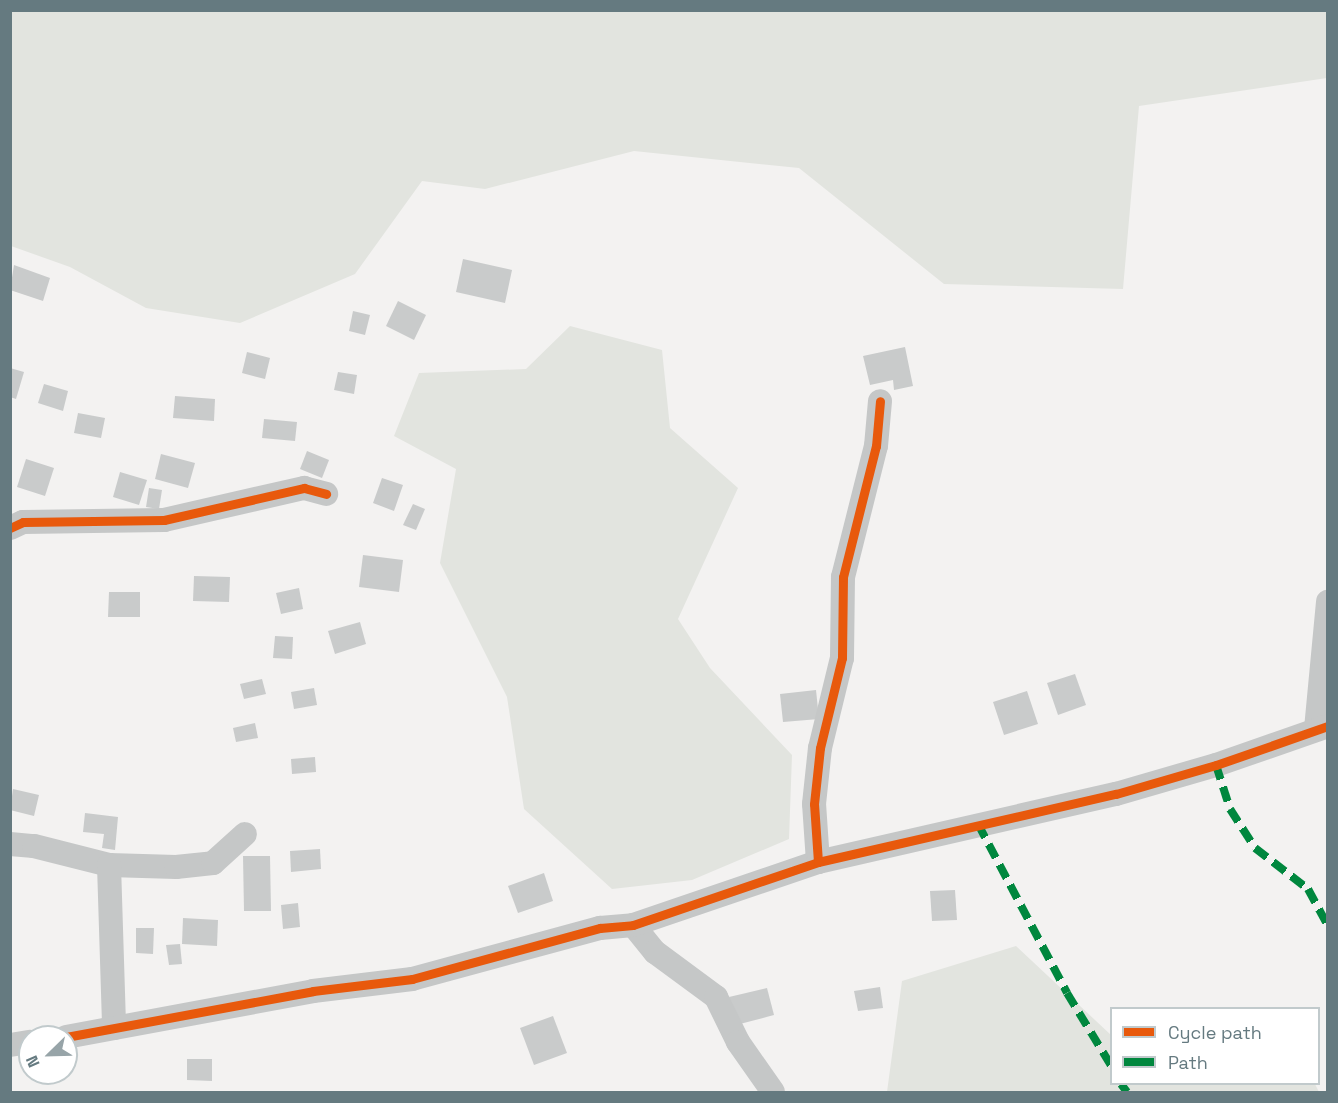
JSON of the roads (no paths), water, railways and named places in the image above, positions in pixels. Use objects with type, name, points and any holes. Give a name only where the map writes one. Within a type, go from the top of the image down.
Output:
[{"type":"street","points":[[818,862],[814,804],[820,748],[842,658],[843,577],[876,446],[880,401]]},
{"type":"street","points":[[10,528],[23,522],[164,520],[304,488],[326,494]]},
{"type":"street","points":[[78,1035],[313,991],[412,979],[600,928],[633,925],[818,862],[1116,794],[1216,765],[1322,728],[1328,602]]},
{"type":"street","points":[[10,844],[34,846],[109,865],[176,867],[213,863],[245,834]]},
{"type":"street","points":[[109,865],[114,1028]]},
{"type":"street","points":[[633,925],[655,952],[716,996],[738,1042],[773,1092]]}]
